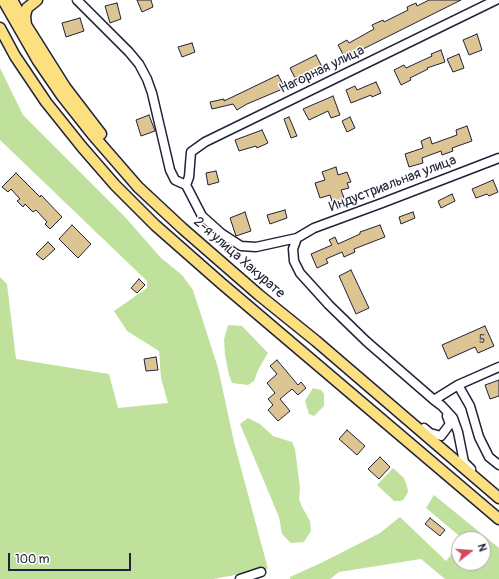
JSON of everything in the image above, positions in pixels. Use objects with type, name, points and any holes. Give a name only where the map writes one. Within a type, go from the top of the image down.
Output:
[{"type":"main road","name":"2-я улица Хакурате","points":[[3,0],[38,61],[62,96],[92,134],[138,187],[259,295],[316,341],[499,498]]},
{"type":"main road","points":[[12,0],[65,87],[120,160],[160,207]]},
{"type":"main road","points":[[17,0],[24,2],[37,0]]},
{"type":"main road","points":[[26,25],[25,16],[27,8],[37,0]]},
{"type":"main road","points":[[0,28],[15,56],[46,102]]},
{"type":"main road","points":[[0,43],[12,62],[91,158],[115,185],[155,225],[226,288],[499,519]]},
{"type":"street","points":[[77,0],[129,52],[139,64],[148,79],[170,170],[175,180],[186,185]]},
{"type":"street","name":"Нагорная улица","points":[[186,185],[189,177],[191,152],[205,142],[496,0]]},
{"type":"street","name":"Индустриальная улица","points":[[186,185],[202,216],[221,233],[241,246],[256,247],[297,238],[314,228],[499,158]]},
{"type":"street","points":[[297,238],[292,249],[294,261],[300,273],[307,282],[366,341],[442,406],[453,418],[458,432],[464,462],[499,493]]},
{"type":"street","points":[[434,400],[458,385],[499,367]]},
{"type":"street","points":[[353,373],[357,374],[430,433],[441,436],[450,424],[442,406]]},
{"type":"street","points":[[458,385],[470,406],[482,444],[489,457],[499,465]]},
{"type":"street","points":[[240,579],[261,572]]},
{"type":"green space","points":[[0,68],[23,115],[125,217],[161,258],[182,275],[193,290],[218,368],[234,442],[268,569],[213,579],[0,579],[0,277],[7,284],[16,359],[109,374],[118,408],[168,403],[161,378],[159,351],[127,331],[114,311],[147,288],[147,281],[0,140]]},
{"type":"green space","points":[[228,325],[242,326],[268,353],[258,370],[254,381],[248,385],[232,383],[229,375],[225,355],[224,339]]},
{"type":"green space","points":[[313,388],[321,390],[324,394],[324,406],[314,416],[309,414],[305,401]]},
{"type":"green space","points":[[248,418],[260,424],[273,436],[292,442],[295,449],[300,488],[299,499],[310,521],[311,531],[304,542],[291,543],[282,534],[279,517],[240,424]]},
{"type":"green space","points":[[393,468],[404,478],[407,486],[408,492],[401,501],[394,501],[377,485]]},
{"type":"green space","points":[[434,495],[478,531],[453,531],[426,508]]},
{"type":"green space","points":[[400,517],[446,561],[451,555],[451,571],[491,571],[491,541],[499,548],[499,579],[445,579],[421,559],[339,572],[330,579],[290,579],[290,577],[380,533]]},
{"type":"building","points":[[137,0],[151,0],[153,7],[142,12]]},
{"type":"building","points":[[429,0],[461,0],[345,58],[338,45],[347,40],[349,43],[374,29],[372,25],[383,20],[384,22],[408,10],[407,7],[416,3],[417,6]]},
{"type":"building","points":[[117,3],[121,19],[110,23],[105,6]]},
{"type":"building","points":[[80,18],[84,31],[66,37],[62,23]]},
{"type":"building","points":[[477,34],[482,50],[469,55],[463,40]]},
{"type":"building","points":[[192,43],[195,52],[182,57],[178,47]]},
{"type":"building","points":[[441,50],[445,62],[427,68],[428,69],[410,78],[411,80],[401,85],[394,70],[404,65],[406,68],[432,56],[431,54]]},
{"type":"building","points":[[459,54],[464,68],[453,72],[447,59]]},
{"type":"building","points":[[316,55],[322,67],[305,74],[306,77],[297,82],[290,68]]},
{"type":"building","points":[[278,75],[285,88],[247,104],[237,110],[233,104],[212,109],[210,102],[224,99],[224,101]]},
{"type":"building","points":[[376,82],[381,93],[372,97],[371,95],[351,103],[346,90],[355,86],[357,90]]},
{"type":"building","points":[[333,96],[340,115],[331,118],[328,111],[309,120],[303,109]]},
{"type":"building","points":[[149,115],[155,131],[141,136],[136,120]]},
{"type":"building","points":[[289,117],[297,136],[291,138],[284,119]]},
{"type":"building","points":[[350,117],[355,128],[347,132],[342,121]]},
{"type":"building","points":[[467,126],[472,141],[452,148],[453,151],[442,155],[441,151],[422,158],[423,163],[409,167],[405,154],[423,148],[421,141],[430,137],[432,144],[457,135],[456,130]]},
{"type":"building","points":[[262,130],[268,143],[257,148],[256,146],[239,151],[235,140]]},
{"type":"building","points":[[336,167],[338,175],[347,172],[351,182],[347,183],[349,188],[341,190],[346,203],[334,207],[330,195],[320,198],[315,183],[325,180],[322,172]]},
{"type":"building","points":[[216,171],[219,182],[208,185],[206,173]]},
{"type":"building","points":[[16,173],[40,197],[41,195],[62,217],[50,229],[45,224],[47,222],[36,210],[33,212],[25,204],[23,207],[17,201],[20,199],[11,189],[8,192],[2,187]]},
{"type":"building","points":[[493,180],[498,192],[489,196],[487,194],[476,198],[472,189]]},
{"type":"building","points":[[452,194],[455,201],[441,208],[438,201]]},
{"type":"building","points":[[285,210],[287,218],[270,224],[267,215]]},
{"type":"building","points":[[245,212],[251,231],[236,236],[230,218]]},
{"type":"building","points":[[413,212],[415,218],[401,224],[399,217]]},
{"type":"building","points":[[72,225],[91,244],[78,258],[59,239]]},
{"type":"building","points":[[380,225],[385,237],[354,249],[355,252],[344,257],[342,252],[326,259],[328,263],[317,268],[311,254],[332,245],[329,240],[335,237],[338,244],[360,234],[360,232]]},
{"type":"building","points":[[48,242],[55,249],[43,260],[36,254]]},
{"type":"building","points":[[351,270],[369,308],[356,314],[339,276]]},
{"type":"building","points":[[139,279],[145,285],[137,293],[131,288]]},
{"type":"building","points":[[485,326],[494,346],[478,353],[475,347],[448,359],[442,345]]},
{"type":"building","points":[[156,357],[158,370],[146,371],[144,359]]},
{"type":"building","points":[[277,360],[298,385],[301,382],[306,388],[298,395],[292,389],[280,399],[290,411],[278,421],[268,410],[273,405],[268,399],[275,393],[267,383],[277,374],[270,366]]},
{"type":"building","points":[[499,380],[499,396],[490,399],[485,385]]},
{"type":"building","points":[[347,430],[365,446],[357,455],[339,439]]},
{"type":"building","points":[[380,457],[390,467],[379,479],[368,469]]},
{"type":"building","points":[[430,518],[445,530],[440,536],[425,524]]}]
